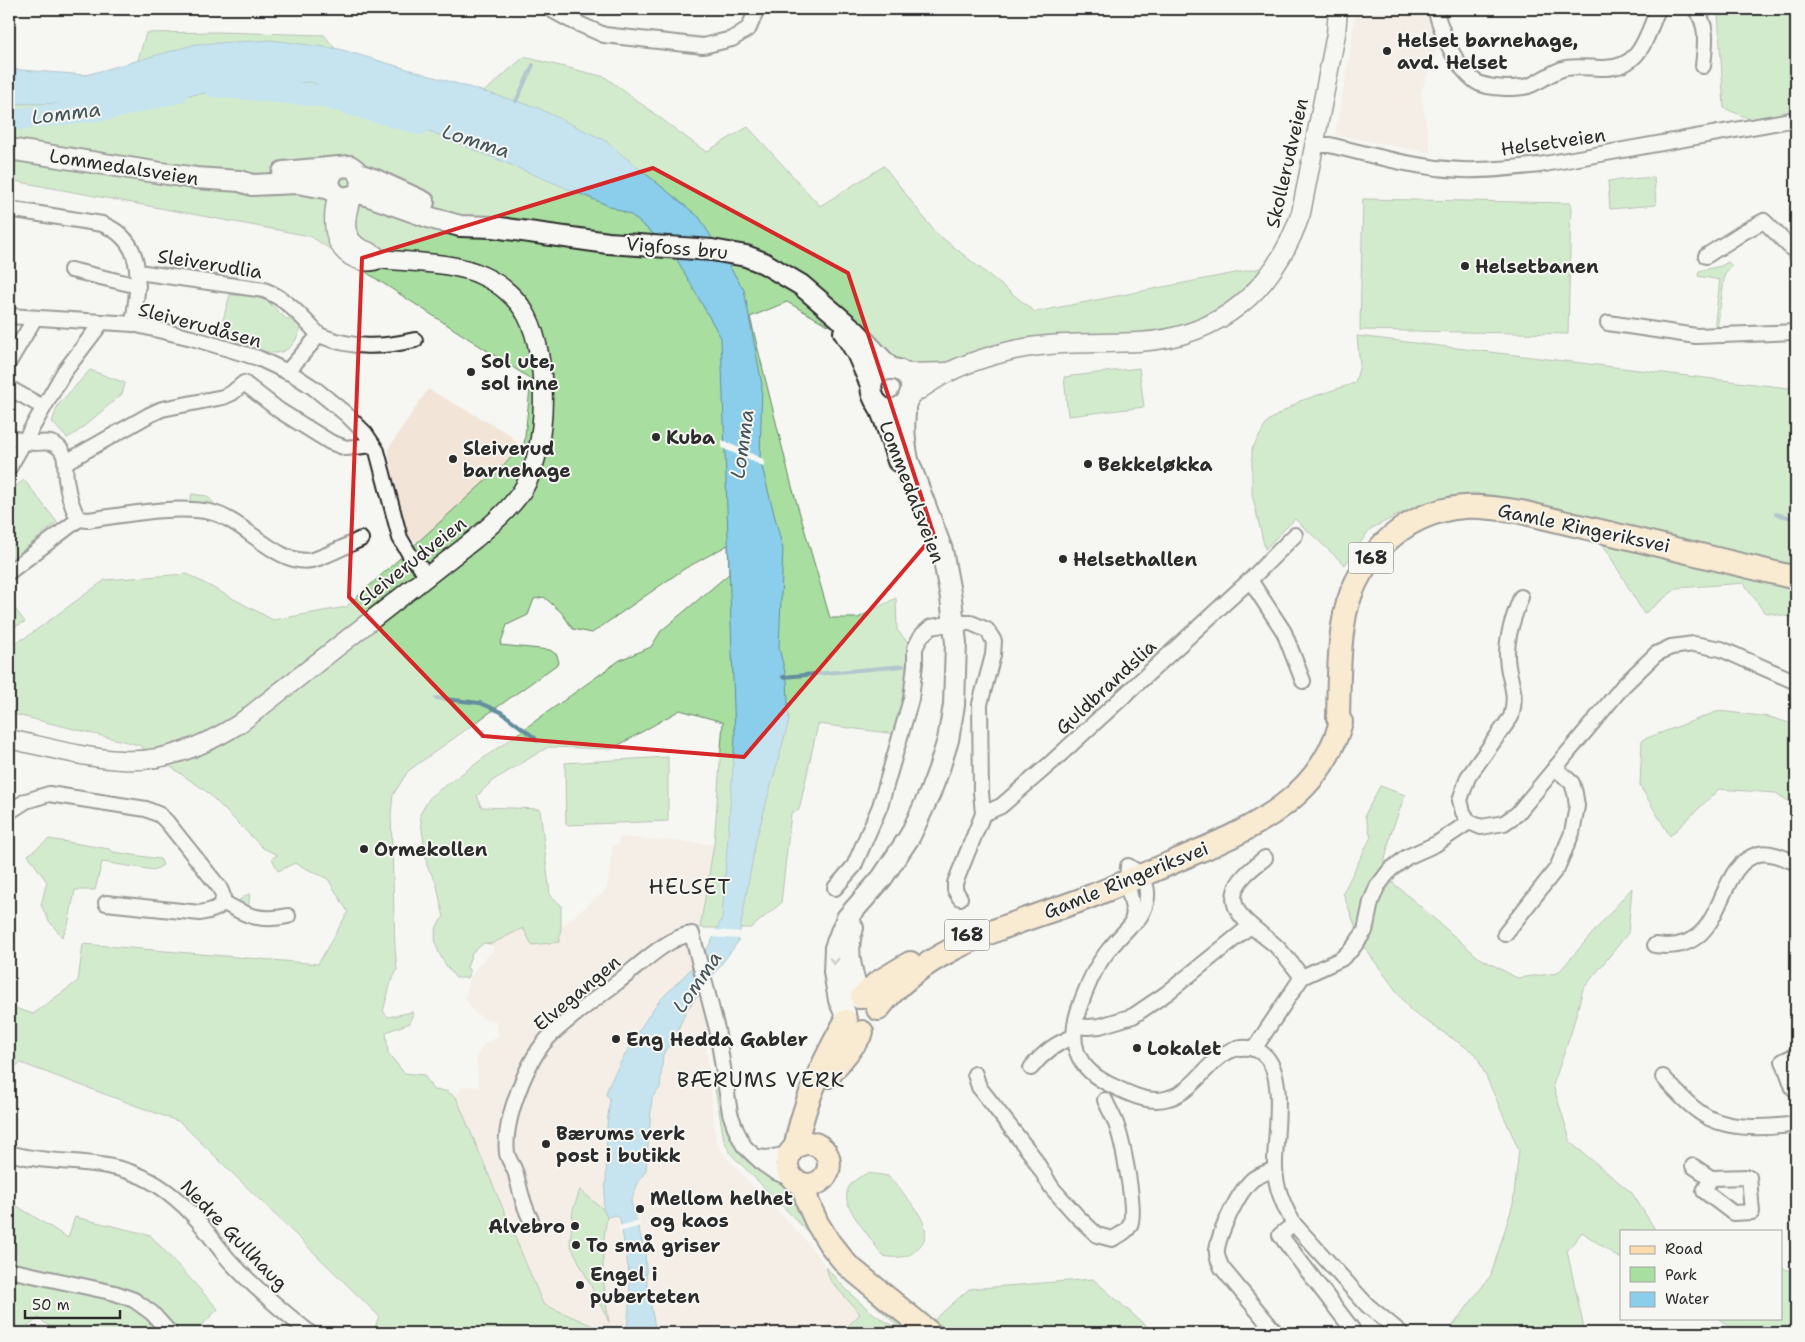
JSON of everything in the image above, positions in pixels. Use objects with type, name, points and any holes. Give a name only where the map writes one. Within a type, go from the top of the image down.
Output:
[{"type":"main road","name":"Lommedalsveien","points":[[9,149],[196,178],[240,181],[252,186],[297,183],[348,190]]},
{"type":"main road","name":"Lommedalsveien","points":[[240,181],[259,174],[336,168],[329,180],[348,190],[460,226],[494,227],[608,242]]},
{"type":"main road","name":"Vigfoss bru","points":[[608,242],[712,250],[746,256],[785,274],[815,295],[830,309]]},
{"type":"main road","points":[[830,309],[908,378],[911,386],[908,399],[894,409],[886,409],[878,404],[872,397],[871,385],[857,353],[830,309]]},
{"type":"main road","points":[[871,385],[874,377],[886,369],[898,371]]},
{"type":"main road","name":"Lommedalsveien","points":[[859,1012],[850,967],[851,934],[862,903],[890,867],[910,836],[939,769],[948,740],[954,704],[956,664],[954,623],[942,550],[908,460],[904,433],[908,399]]},
{"type":"main road","name":"Lommedalsveien","points":[[878,404],[919,520],[947,580]]},
{"type":"main road","name":"Gamle Ringeriksvei","points":[[859,1012],[888,996],[915,973],[943,955],[1132,875],[1220,826],[1280,796],[1300,779],[1315,760],[1328,736],[1333,721],[1338,718],[1343,625],[1358,576],[1388,538],[1418,519],[1432,513],[1463,507],[1496,508],[1796,578]]},
{"type":"main road","name":"168","points":[[800,1148],[797,1134],[811,1090],[821,1067],[859,1012]]},
{"type":"main road","name":"168","points":[[800,1148],[822,1148],[828,1156],[829,1164],[824,1188],[824,1214],[835,1238],[861,1276]]},
{"type":"main road","name":"168","points":[[800,1148],[787,1164],[789,1174],[799,1183],[823,1233],[846,1265],[930,1333]]},
{"type":"main road","points":[[799,1183],[810,1185],[817,1183],[827,1173]]},
{"type":"street","points":[[550,9],[604,35],[703,46],[732,39],[749,28],[756,11],[755,9]]},
{"type":"street","name":"Skollerudveien","points":[[908,399],[949,372],[997,354],[1035,346],[1141,342],[1167,338],[1199,329],[1221,318],[1248,298],[1273,271],[1284,255],[1301,213],[1336,34],[1338,9]]},
{"type":"street","points":[[1435,9],[1445,41],[1466,72],[1476,82],[1494,87],[1510,88],[1527,87],[1567,68],[1613,68],[1623,66],[1632,61],[1638,53],[1658,9]]},
{"type":"street","points":[[1694,9],[1700,15],[1704,26],[1706,42],[1703,66]]},
{"type":"street","name":"Helsetveien","points":[[1314,145],[1330,145],[1423,166],[1463,170],[1502,169],[1539,165],[1796,119]]},
{"type":"street","name":"Sleiverudveien","points":[[9,739],[101,758],[139,760],[167,756],[196,748],[216,739],[239,724],[498,519],[524,486],[537,454],[541,437],[542,395],[540,362],[533,330],[527,316],[514,298],[497,284],[464,269],[379,259],[368,262],[349,255],[336,238],[333,220],[348,190]]},
{"type":"street","name":"Sleiverudlia","points":[[9,209],[80,219],[109,227],[122,236],[134,253],[138,279],[133,324]]},
{"type":"street","points":[[1706,256],[1745,231],[1764,222],[1796,253]]},
{"type":"street","points":[[71,270],[138,279]]},
{"type":"street","name":"Sleiverudlia","points":[[138,279],[264,290],[277,295],[294,309],[319,335]]},
{"type":"street","name":"Sleiverudåsen","points":[[9,316],[133,324],[258,358],[314,388],[346,414],[365,433],[377,451],[400,538],[410,555],[428,576]]},
{"type":"street","points":[[9,362],[35,318]]},
{"type":"street","points":[[9,468],[64,372],[102,322]]},
{"type":"street","points":[[1608,323],[1696,336],[1796,332]]},
{"type":"street","points":[[287,372],[319,335],[336,342],[368,347],[392,346],[415,340]]},
{"type":"street","name":"Skollerudveien","points":[[898,371],[949,372]]},
{"type":"street","points":[[66,462],[162,409],[223,397],[232,393],[244,383],[280,411],[330,442],[346,448],[373,445]]},
{"type":"street","points":[[9,388],[43,407]]},
{"type":"street","points":[[9,437],[34,444],[48,442],[56,445],[64,454],[66,462],[65,477],[70,499],[73,510],[80,519]]},
{"type":"street","points":[[9,572],[80,519],[88,520],[176,510],[212,512],[240,526],[291,558],[302,560],[312,560],[362,539]]},
{"type":"street","name":"Guldbrandslia","points":[[983,814],[1001,806],[1052,762],[1250,580],[1295,535]]},
{"type":"street","points":[[1250,580],[1284,632],[1303,681]]},
{"type":"street","points":[[1520,597],[1508,636],[1507,657],[1514,692],[1514,706],[1511,717],[1468,777],[1460,800],[1463,812],[1469,822],[1480,827],[1504,823],[1517,814],[1635,673],[1656,654],[1671,647],[1694,644],[1720,649],[1796,682]]},
{"type":"street","points":[[835,888],[854,866],[880,806],[911,699],[916,664],[916,648],[921,636],[931,628],[954,623],[971,623],[987,630],[994,641],[993,655],[980,704],[983,814],[955,883],[955,890],[960,898]]},
{"type":"street","points":[[1505,934],[1557,868],[1572,832],[1577,806],[1575,793],[1572,783],[1555,768]]},
{"type":"street","points":[[9,812],[26,801],[49,794],[155,812],[167,822],[223,893],[223,902],[219,907],[200,913],[106,903]]},
{"type":"street","points":[[1254,1049],[1302,977],[1341,959],[1352,949],[1365,930],[1371,902],[1377,887],[1390,870],[1407,857],[1436,844],[1469,822]]},
{"type":"street","points":[[1655,945],[1670,947],[1686,944],[1707,927],[1734,874],[1746,861],[1760,854],[1776,856],[1796,863]]},
{"type":"street","points":[[1265,858],[1243,878],[1235,890],[1234,898],[1238,910],[1250,926],[1277,947],[1302,977]]},
{"type":"street","points":[[1132,875],[1134,913],[1131,925],[1096,966],[1079,1007],[1074,1032],[1077,1052],[1084,1066],[1108,1084],[1142,1099],[1169,1099],[1195,1082],[1219,1056],[1232,1049],[1244,1047],[1262,1052],[1269,1059],[1274,1069],[1278,1106],[1275,1169],[1285,1209],[1294,1224],[1367,1305],[1401,1333]]},
{"type":"street","points":[[223,902],[236,910],[255,917],[266,919],[288,916]]},
{"type":"street","points":[[1030,1068],[1041,1055],[1074,1032],[1133,1016],[1167,993],[1250,926]]},
{"type":"street","name":"Elvegangen","points":[[531,1220],[525,1210],[515,1170],[507,1155],[507,1131],[515,1100],[536,1054],[550,1036],[587,1005],[669,943],[685,935],[692,934],[707,990],[721,1050],[730,1113],[744,1146],[756,1156]]},
{"type":"street","points":[[1793,1088],[1791,1069],[1783,1061],[1796,1055]]},
{"type":"street","points":[[975,1074],[979,1087],[1032,1155],[1052,1188],[1097,1235],[1112,1239],[1123,1234],[1130,1225],[1131,1204],[1121,1142],[1115,1121],[1105,1100]]},
{"type":"street","points":[[1663,1077],[1697,1110],[1720,1122],[1762,1128],[1796,1124]]},
{"type":"street","points":[[756,1156],[767,1158],[800,1148]]},
{"type":"street","name":"Nedre Gullhaug","points":[[9,1153],[23,1157],[89,1163],[132,1173],[150,1182],[183,1206],[250,1282],[310,1333]]},
{"type":"street","points":[[756,1156],[772,1172],[799,1183]]},
{"type":"street","points":[[1693,1166],[1712,1178]]},
{"type":"street","points":[[1275,1169],[1255,1178],[1244,1189],[1228,1217],[1217,1248],[1217,1256],[1222,1268],[1276,1333]]},
{"type":"street","points":[[1294,1224],[1280,1235],[1352,1328],[1352,1333]]},
{"type":"street","points":[[9,1270],[115,1293],[134,1300],[152,1313],[170,1333]]},
{"type":"highlighted area","points":[[653,168],[848,273],[934,535],[744,757],[483,736],[349,597],[362,258]]},
{"type":"shaded area","points":[[1356,9],[1426,9],[1438,46],[1421,92],[1431,153],[1335,135]]},
{"type":"shaded area","points":[[428,389],[509,434],[526,455],[427,552],[409,535],[398,503],[388,449]]},
{"type":"shaded area","name":"BÆRUMS VERK","points":[[619,837],[714,844],[699,937],[690,950],[710,1033],[706,1045],[716,1142],[725,1156],[807,1242],[826,1267],[830,1280],[860,1314],[843,1331],[844,1333],[597,1333],[593,1326],[543,1304],[456,1097],[463,1086],[479,1087],[476,1058],[483,1045],[499,1036],[495,1020],[485,1020],[474,1012],[465,999],[469,980],[479,964],[494,950],[491,944],[523,928],[559,942],[561,927],[607,889],[613,845],[618,845]]},
{"type":"green space","points":[[1718,12],[1796,12],[1796,111],[1750,119],[1724,108]]},
{"type":"green space","points":[[217,32],[324,35],[344,59],[484,92],[524,57],[605,77],[706,152],[748,127],[820,206],[884,166],[935,232],[1035,312],[1266,267],[1235,309],[1167,338],[997,354],[949,372],[888,359],[787,302],[750,317],[791,483],[830,618],[858,618],[896,598],[897,630],[912,647],[906,697],[896,734],[818,724],[799,810],[791,813],[781,903],[751,928],[700,928],[714,844],[723,722],[680,710],[612,749],[548,747],[492,781],[477,796],[481,807],[540,809],[550,896],[561,905],[561,927],[559,942],[532,945],[523,928],[491,944],[484,943],[472,953],[467,967],[470,972],[467,978],[456,978],[445,964],[437,948],[435,932],[438,924],[444,917],[436,882],[427,866],[420,814],[431,796],[620,660],[651,647],[661,631],[729,574],[728,545],[684,569],[592,633],[573,629],[561,612],[544,597],[534,599],[528,615],[507,625],[500,645],[550,650],[557,655],[559,663],[408,771],[393,795],[391,813],[397,970],[391,982],[383,1011],[388,1017],[413,1012],[410,1023],[386,1032],[388,1053],[404,1073],[424,1075],[433,1090],[446,1091],[456,1097],[543,1304],[593,1326],[597,1333],[373,1333],[379,1316],[180,1122],[21,1063],[9,1070],[9,1006],[33,1014],[78,981],[83,944],[318,964],[348,912],[328,879],[295,863],[278,871],[272,858],[278,855],[263,848],[206,791],[139,745],[9,713],[9,645],[25,638],[105,580],[187,574],[273,620],[346,607],[524,446],[531,379],[310,236],[9,180],[9,73],[72,76],[135,70],[146,33]]},
{"type":"green space","points":[[1654,177],[1656,205],[1610,209],[1608,181]]},
{"type":"green space","name":"Helsetbanen","points":[[1363,199],[1571,203],[1568,334],[1360,330]]},
{"type":"green space","points":[[1728,262],[1732,266],[1725,273],[1717,329],[1714,329],[1720,280],[1698,276],[1699,271],[1721,266]]},
{"type":"green space","points":[[230,295],[253,296],[267,301],[285,318],[300,326],[296,340],[286,350],[271,353],[219,334]]},
{"type":"green space","points":[[1357,336],[1796,389],[1796,618],[1764,612],[1744,583],[1677,588],[1644,614],[1586,515],[1474,493],[1420,504],[1370,529],[1345,565],[1295,519],[1265,549],[1252,494],[1252,449],[1268,421],[1300,401],[1355,383],[1360,365]]},
{"type":"green space","points":[[1139,368],[1144,407],[1068,416],[1064,377]]},
{"type":"green space","points":[[90,370],[125,383],[122,394],[76,433],[67,438],[52,422],[58,405]]},
{"type":"green space","points":[[24,480],[57,522],[9,562],[9,491]]},
{"type":"green space","points":[[192,494],[207,496],[219,509],[189,506]]},
{"type":"green space","points":[[9,601],[25,622],[9,629]]},
{"type":"green space","points":[[1719,711],[1769,717],[1796,725],[1796,806],[1776,793],[1719,789],[1670,836],[1640,786],[1642,740]]},
{"type":"green space","points":[[668,757],[668,821],[566,825],[565,763]]},
{"type":"green space","points":[[1380,786],[1405,795],[1391,833],[1382,873],[1478,957],[1517,978],[1558,973],[1632,888],[1628,933],[1583,989],[1571,1033],[1553,1085],[1571,1143],[1632,1193],[1655,1230],[1620,1230],[1620,1258],[1582,1232],[1567,1251],[1585,1333],[1454,1333],[1449,1331],[1491,1275],[1513,1204],[1519,1150],[1476,1054],[1411,1011],[1362,944],[1343,893],[1371,837],[1365,815]]},
{"type":"green space","points":[[49,839],[160,859],[163,865],[154,870],[102,862],[95,890],[75,890],[68,925],[62,937],[49,921],[41,905],[47,882],[28,855]]},
{"type":"green space","points":[[250,893],[248,911],[235,903]]},
{"type":"green space","points":[[718,1080],[723,1113],[729,1135],[740,1154],[753,1166],[794,1191],[916,1333],[844,1333],[843,1331],[860,1314],[830,1280],[826,1267],[851,1294],[870,1310],[880,1318],[901,1329],[853,1284],[818,1242],[731,1154],[724,1140],[714,1082]]},
{"type":"green space","points":[[868,1173],[888,1176],[906,1196],[923,1222],[925,1237],[917,1249],[909,1255],[883,1256],[856,1219],[848,1204],[847,1190],[858,1178]]},
{"type":"green space","points":[[580,1190],[603,1209],[607,1217],[603,1270],[609,1322],[570,1244],[573,1210]]},
{"type":"green space","points":[[9,1201],[68,1238],[75,1217],[150,1235],[218,1309],[194,1333],[59,1333],[38,1318],[21,1333],[9,1333]]},
{"type":"green space","points":[[1782,1267],[1796,1274],[1796,1333],[1737,1333],[1721,1320],[1782,1320]]},
{"type":"green space","points":[[1093,1279],[1154,1333],[946,1333],[933,1321],[969,1289]]},
{"type":"water","points":[[272,40],[339,49],[536,107],[604,140],[699,217],[744,290],[762,384],[760,459],[783,549],[779,648],[787,680],[789,721],[756,840],[738,942],[686,1011],[676,1034],[663,1055],[660,1088],[652,1098],[646,1170],[637,1185],[631,1202],[645,1252],[647,1285],[655,1327],[654,1333],[627,1333],[630,1294],[629,1272],[620,1219],[616,1215],[607,1217],[603,1209],[610,1098],[606,1095],[619,1065],[651,1012],[699,959],[711,942],[722,918],[735,737],[721,338],[671,249],[631,215],[311,82],[114,103],[9,104],[9,69],[86,75],[196,44]]},
{"type":"pier","points":[[722,440],[763,459],[765,467],[722,448]]},
{"type":"pier","points":[[714,930],[742,932],[741,939],[711,937]]},
{"type":"pier","points":[[639,1221],[640,1226],[619,1232],[619,1226]]},
{"type":"waterway","points":[[516,101],[533,65]]},
{"type":"waterway","name":"Lomma","points":[[214,86],[321,96],[420,124]]},
{"type":"waterway","name":"Lomma","points":[[9,120],[108,109],[178,92]]},
{"type":"waterway","points":[[1776,514],[1796,519]]},
{"type":"waterway","points":[[783,677],[903,666]]},
{"type":"waterway","points":[[436,698],[480,703],[501,712],[537,741]]},
{"type":"place","name":"Helset barnehage, avd. Helset","points":[[1387,51]]},
{"type":"place","name":"Helsetbanen","points":[[1465,266]]},
{"type":"place","name":"Sol ute, sol inne","points":[[471,372]]},
{"type":"place","name":"Kuba","points":[[656,437]]},
{"type":"place","name":"Sleiverud barnehage","points":[[453,459]]},
{"type":"place","name":"Bekkeløkka","points":[[1088,464]]},
{"type":"place","name":"Helsethallen","points":[[1063,559]]},
{"type":"place","name":"Ormekollen","points":[[364,849]]},
{"type":"place","name":"Eng Hedda Gabler","points":[[616,1039]]},
{"type":"place","name":"Lokalet","points":[[1137,1048]]},
{"type":"place","name":"Bærums verk post i butikk","points":[[546,1144]]},
{"type":"place","name":"Mellom helhet og kaos","points":[[640,1209]]},
{"type":"place","name":"Alvebro","points":[[575,1226]]},
{"type":"place","name":"To små griser","points":[[576,1245]]},
{"type":"place","name":"Engel i puberteten","points":[[580,1285]]},
{"type":"district","name":"HELSET","points":[[690,887]]},
{"type":"district","name":"BÆRUMS VERK","points":[[761,1080]]}]
